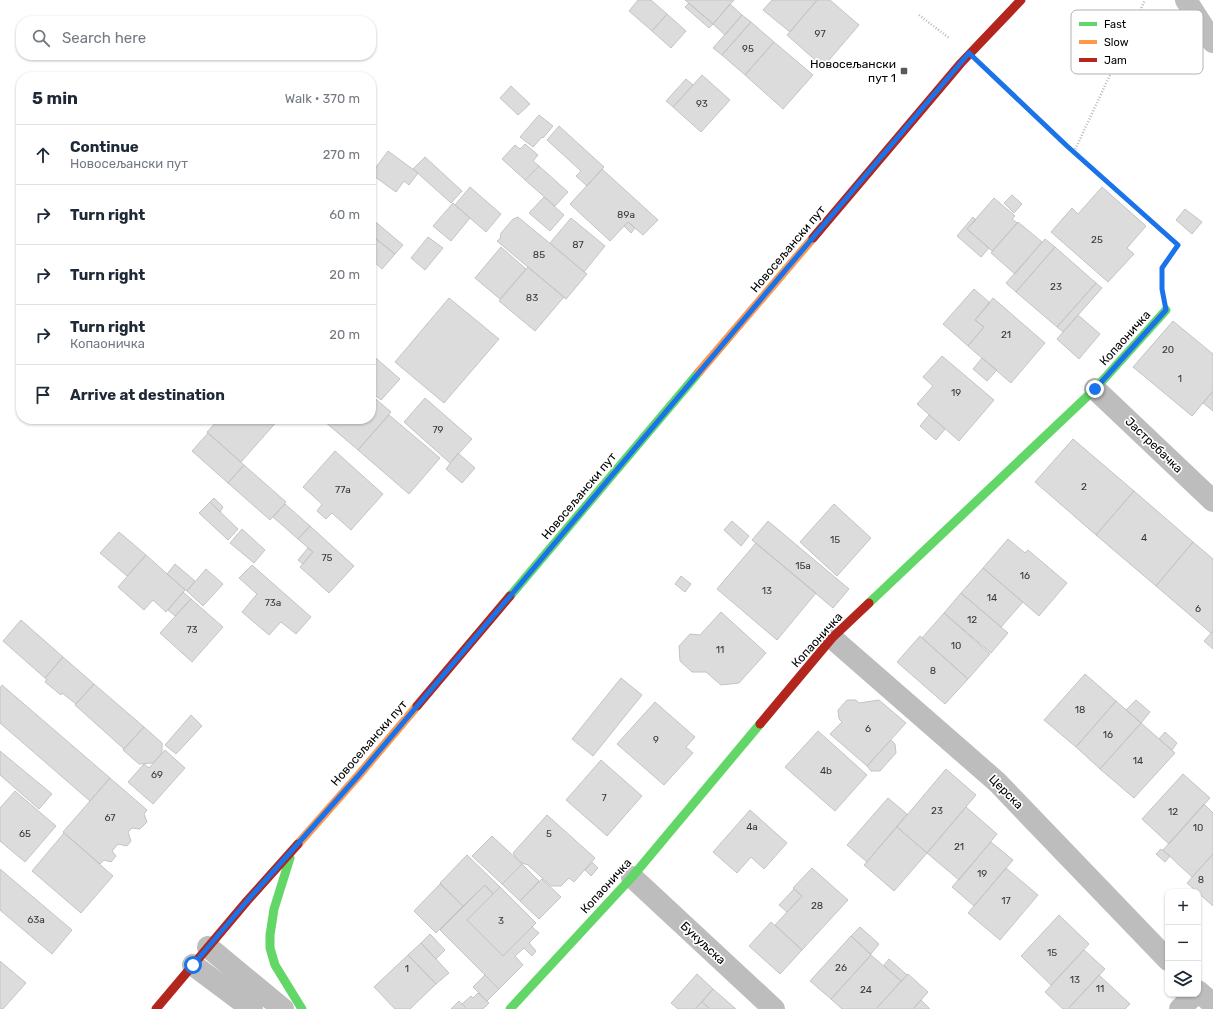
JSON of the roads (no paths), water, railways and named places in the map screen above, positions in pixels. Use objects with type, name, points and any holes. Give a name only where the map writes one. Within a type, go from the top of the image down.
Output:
[{"type":"main road","name":"Новосељански пут","points":[[156,1009],[378,752],[969,53],[1016,2]]},
{"type":"main road","name":"Копаоничка","points":[[510,1009],[632,877],[832,638],[1095,389],[1166,310]]},
{"type":"main road","points":[[293,850],[273,914],[271,945],[273,962],[302,1009]]},
{"type":"street","points":[[1186,0],[1192,10]]},
{"type":"street","points":[[1203,26],[1213,42]]},
{"type":"street","name":"Јастребачка","points":[[1095,389],[1213,501]]},
{"type":"street","name":"Церска","points":[[832,638],[997,782],[1165,957]]},
{"type":"street","name":"Букуљска","points":[[632,877],[774,1009]]},
{"type":"street","points":[[208,947],[283,1009]]},
{"type":"street","points":[[193,965],[252,1009]]},
{"type":"street","points":[[1201,994],[1213,1004]]},
{"type":"street","points":[[1180,1009],[1192,997]]},
{"type":"place","name":"Новосељански пут 1","points":[[904,71]]}]
